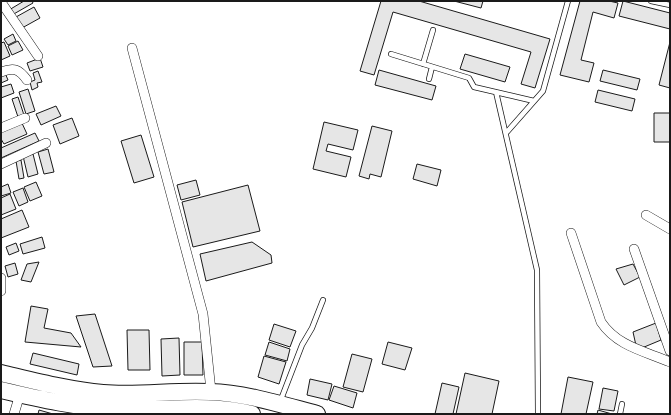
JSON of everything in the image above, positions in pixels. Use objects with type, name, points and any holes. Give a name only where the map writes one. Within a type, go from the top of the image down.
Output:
[{"type":"highway","points":[[1,373],[75,389],[103,393],[137,394],[211,392],[279,404],[317,414]]},
{"type":"highway","points":[[1,390],[85,410],[156,411],[214,408],[252,414]]},
{"type":"street","points":[[1,2],[38,56]]},
{"type":"street","points":[[132,48],[203,314],[211,392]]},
{"type":"street","points":[[1,72],[15,68],[20,71],[27,80]]},
{"type":"street","points":[[1,128],[25,118]]},
{"type":"street","points":[[1,164],[46,143]]},
{"type":"street","points":[[646,215],[670,229]]},
{"type":"street","points":[[571,233],[601,322],[608,332],[617,340],[670,362]]},
{"type":"street","points":[[634,248],[670,351]]},
{"type":"street","points":[[14,414],[20,394]]},
{"type":"lane","points":[[506,133],[543,91],[568,1]]},
{"type":"lane","points":[[651,1],[670,5]]},
{"type":"lane","points":[[423,64],[433,30]]},
{"type":"lane","points":[[391,54],[469,78],[474,87],[534,101]]},
{"type":"lane","points":[[429,79],[432,67]]},
{"type":"lane","points":[[496,92],[537,270],[538,414]]},
{"type":"lane","points":[[279,404],[300,350],[312,328],[323,300]]},
{"type":"lane","points":[[620,414],[622,404]]},
{"type":"building","points":[[24,1],[32,1],[33,3],[12,15],[9,10]]},
{"type":"building","points":[[381,1],[419,1],[550,39],[535,88],[521,84],[531,52],[393,12],[374,75],[360,71]]},
{"type":"building","points":[[454,1],[483,1],[481,8]]},
{"type":"building","points":[[580,1],[609,1],[618,3],[614,18],[593,12],[581,60],[594,63],[589,82],[560,75]]},
{"type":"building","points":[[623,1],[670,13],[670,29],[619,16]]},
{"type":"building","points":[[34,7],[40,18],[22,28],[16,17]]},
{"type":"building","points":[[13,34],[16,41],[8,45],[4,39]]},
{"type":"building","points":[[18,41],[23,50],[12,55],[8,46]]},
{"type":"building","points":[[4,42],[10,56],[1,60],[1,43]]},
{"type":"building","points":[[670,42],[670,88],[659,85]]},
{"type":"building","points":[[465,54],[510,67],[505,82],[460,69]]},
{"type":"building","points":[[40,58],[43,67],[30,71],[27,63]]},
{"type":"building","points":[[379,70],[436,86],[432,100],[375,85]]},
{"type":"building","points":[[603,70],[640,79],[637,90],[600,81]]},
{"type":"building","points":[[38,71],[42,82],[37,83],[38,87],[32,90],[30,82],[35,80],[33,73]]},
{"type":"building","points":[[5,73],[8,80],[1,83],[1,74]]},
{"type":"building","points":[[11,84],[14,93],[1,98],[1,87]]},
{"type":"building","points":[[28,89],[35,111],[26,114],[19,92]]},
{"type":"building","points":[[598,90],[635,99],[632,111],[595,102]]},
{"type":"building","points":[[18,97],[24,115],[18,117],[12,99]]},
{"type":"building","points":[[56,106],[61,116],[41,125],[36,114]]},
{"type":"building","points":[[654,113],[670,113],[670,142],[654,142]]},
{"type":"building","points":[[72,118],[79,136],[60,144],[53,125]]},
{"type":"building","points":[[21,121],[27,134],[4,144],[1,139],[1,130]]},
{"type":"building","points":[[324,122],[358,130],[353,150],[328,144],[326,151],[351,157],[346,177],[313,169]]},
{"type":"building","points":[[372,126],[392,131],[381,177],[370,174],[369,179],[359,176]]},
{"type":"building","points":[[35,133],[39,141],[1,158],[1,148]]},
{"type":"building","points":[[141,135],[154,177],[134,183],[121,141]]},
{"type":"building","points":[[48,149],[54,172],[44,174],[38,152]]},
{"type":"building","points":[[33,154],[38,174],[28,177],[23,156]]},
{"type":"building","points":[[21,160],[24,178],[19,179],[16,161]]},
{"type":"building","points":[[417,164],[441,170],[437,186],[413,179]]},
{"type":"building","points":[[196,180],[200,195],[181,200],[177,185]]},
{"type":"building","points":[[36,182],[42,196],[30,201],[24,187]]},
{"type":"building","points":[[8,184],[11,193],[1,196],[1,187]]},
{"type":"building","points":[[248,185],[260,231],[193,247],[182,202]]},
{"type":"building","points":[[23,188],[28,202],[19,206],[13,192]]},
{"type":"building","points":[[10,194],[16,209],[1,215],[1,198]]},
{"type":"building","points":[[22,210],[29,227],[1,238],[1,219]]},
{"type":"building","points":[[42,237],[45,248],[23,254],[20,244]]},
{"type":"building","points":[[252,242],[271,255],[272,263],[206,281],[200,254]]},
{"type":"building","points":[[16,243],[19,251],[9,255],[6,247]]},
{"type":"building","points":[[39,262],[31,282],[21,280],[27,264]]},
{"type":"building","points":[[15,263],[18,274],[8,277],[5,266]]},
{"type":"building","points":[[633,264],[640,277],[624,285],[616,269]]},
{"type":"building","points":[[31,306],[48,309],[44,328],[71,333],[81,347],[25,342]]},
{"type":"building","points":[[95,314],[112,366],[93,367],[76,316]]},
{"type":"building","points":[[656,323],[661,340],[637,350],[633,332]]},
{"type":"building","points":[[274,324],[296,331],[290,347],[269,340]]},
{"type":"building","points":[[127,330],[149,330],[150,370],[128,370]]},
{"type":"building","points":[[179,338],[180,375],[162,376],[161,339]]},
{"type":"building","points":[[184,342],[202,342],[203,375],[184,375]]},
{"type":"building","points":[[269,342],[290,349],[287,361],[265,355]]},
{"type":"building","points":[[388,342],[412,348],[405,370],[382,364]]},
{"type":"building","points":[[33,353],[79,364],[77,375],[30,364]]},
{"type":"building","points":[[352,354],[372,359],[363,392],[343,387]]},
{"type":"building","points":[[264,356],[286,362],[279,384],[258,377]]},
{"type":"building","points":[[465,373],[499,381],[492,414],[456,414]]},
{"type":"building","points":[[568,377],[593,382],[586,414],[561,414]]},
{"type":"building","points":[[310,379],[332,384],[328,400],[307,395]]},
{"type":"building","points":[[442,383],[459,387],[453,414],[435,414]]},
{"type":"building","points":[[334,386],[357,393],[353,408],[329,400]]},
{"type":"building","points":[[603,388],[618,391],[614,411],[599,409]]},
{"type":"building","points":[[39,410],[53,414],[38,414]]},
{"type":"building","points":[[598,410],[612,414],[597,414]]}]
